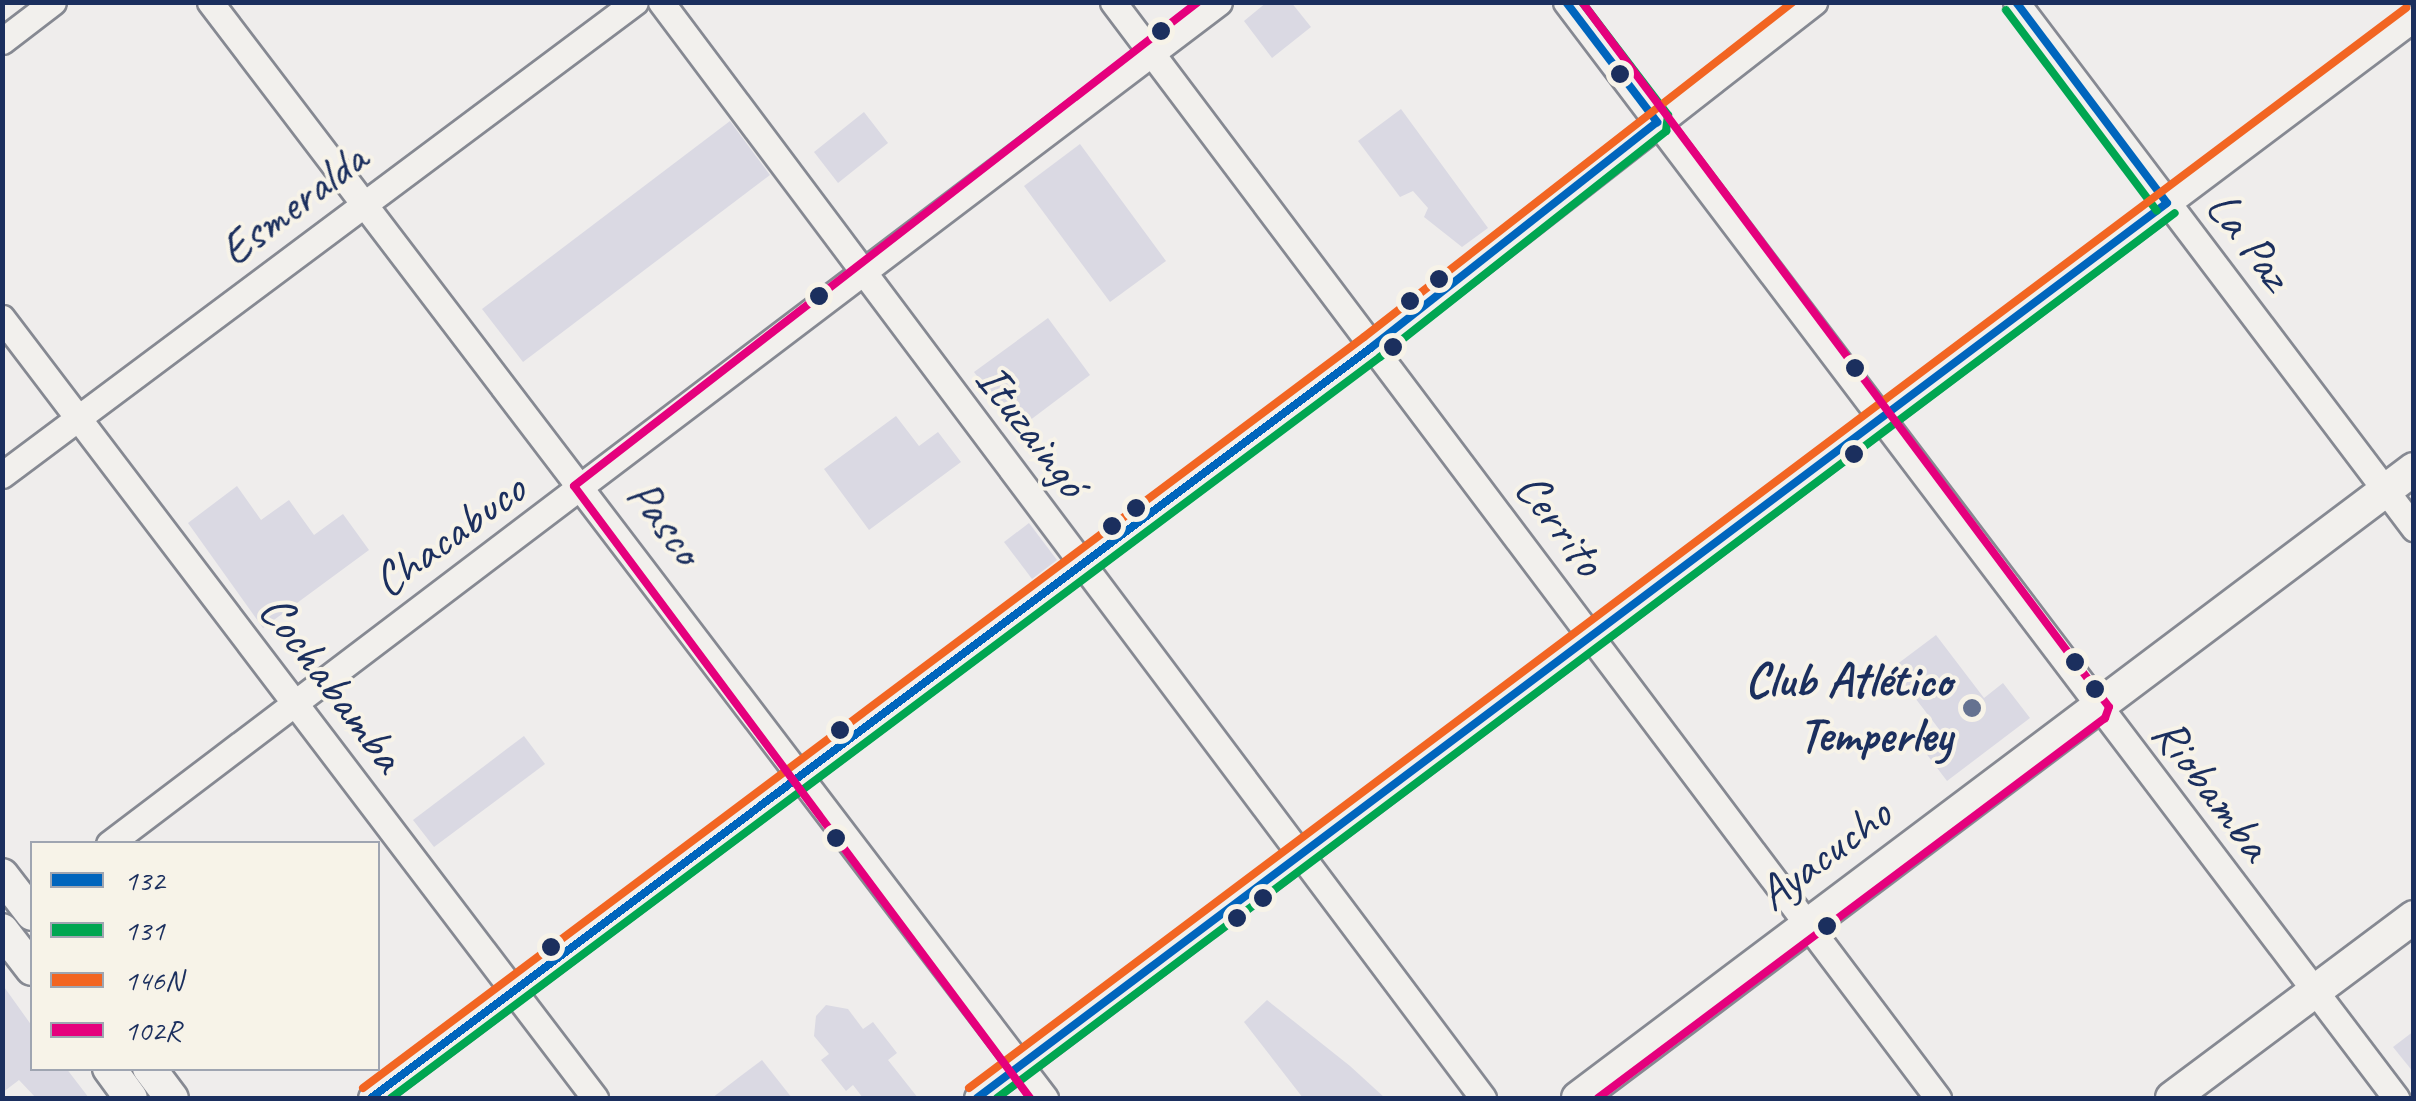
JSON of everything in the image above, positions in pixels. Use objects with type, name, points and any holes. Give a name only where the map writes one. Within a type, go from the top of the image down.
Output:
[{"type":"main road","name":"Ayacucho","points":[[1578,1098],[2414,470]]},
{"type":"main road","points":[[2,875],[30,911]]},
{"type":"main road","points":[[2172,1098],[2414,918]]},
{"type":"main road","points":[[2,930],[30,966]]},
{"type":"main road","points":[[110,1071],[132,1098]]},
{"type":"main road","points":[[151,1071],[172,1098]]},
{"type":"street","points":[[2,42],[53,2]]},
{"type":"street","name":"Pasco","points":[[210,2],[586,488],[1045,1098]]},
{"type":"street","name":"Esmeralda","points":[[2,475],[636,2]]},
{"type":"street","name":"Ituzaingó","points":[[661,2],[860,274],[1483,1098]]},
{"type":"street","name":"Cerrito","points":[[1113,2],[1938,1098]]},
{"type":"street","name":"Chacabuco","points":[[112,841],[292,702],[586,488],[1219,2]]},
{"type":"street","name":"Riobamba","points":[[1566,2],[2396,1098]]},
{"type":"street","points":[[371,1098],[1372,347],[1814,2]]},
{"type":"street","name":"La Paz","points":[[2016,2],[2414,528]]},
{"type":"street","points":[[977,1098],[1589,632],[1881,419],[2414,18]]},
{"type":"street","name":"Cochabamba","points":[[2,318],[595,1098]]},
{"type":"building","points":[[1267,2],[1291,2],[1311,27],[1272,58],[1244,21]]},
{"type":"building","points":[[1401,109],[1488,228],[1462,247],[1424,217],[1428,208],[1413,191],[1400,197],[1358,141]]},
{"type":"building","points":[[864,112],[888,143],[838,183],[814,152]]},
{"type":"building","points":[[730,121],[770,175],[523,362],[482,309]]},
{"type":"building","points":[[1080,144],[1166,261],[1110,302],[1024,186]]},
{"type":"building","points":[[1048,318],[1090,375],[1017,430],[974,372]]},
{"type":"building","points":[[896,416],[919,446],[938,432],[961,462],[869,530],[824,469]]},
{"type":"building","points":[[237,486],[261,520],[289,500],[314,535],[343,514],[369,550],[263,628],[188,523]]},
{"type":"building","points":[[1029,523],[1057,560],[1032,579],[1004,542]]},
{"type":"building","name":"Club Atlético Temperley","points":[[1936,635],[1984,698],[2003,683],[2030,718],[1947,781],[1922,748],[1942,733],[1892,668]]},
{"type":"building","points":[[524,736],[545,764],[434,847],[413,820]]},
{"type":"building","points":[[2,984],[30,1023],[30,1071],[68,1071],[89,1098],[36,1098],[19,1080],[2,1093]]},
{"type":"building","points":[[1267,1000],[1385,1098],[1303,1098],[1244,1022]]},
{"type":"building","points":[[826,1005],[848,1009],[863,1029],[873,1022],[897,1053],[888,1060],[918,1098],[863,1098],[853,1085],[846,1091],[821,1060],[829,1054],[814,1036],[816,1016]]},
{"type":"building","points":[[2414,1031],[2414,1073],[2393,1047]]},
{"type":"building","points":[[762,1060],[792,1098],[712,1098],[742,1075]]},
{"type":"transit line","name":"102R","points":[[1030,1098],[574,486],[1198,2]]},
{"type":"transit line","name":"132","points":[[1566,2],[1657,122]]},
{"type":"transit line","name":"131","points":[[391,1098],[1380,357],[1666,131],[1668,115],[1582,2]]},
{"type":"transit line","name":"102R","points":[[1582,2],[2109,707],[2105,718],[1598,1098]]},
{"type":"transit line","name":"146N","points":[[363,1088],[1364,337],[1793,2]]},
{"type":"transit line","name":"132","points":[[2016,2],[2167,203]]},
{"type":"transit line","name":"146N","points":[[969,1088],[2406,8]]},
{"type":"transit line","name":"131","points":[[2006,10],[2157,211]]},
{"type":"transit line","name":"132","points":[[371,1098],[1372,347],[1657,122]]},
{"type":"transit line","name":"132","points":[[977,1098],[2167,203]]},
{"type":"transit line","name":"131","points":[[997,1098],[2175,213]]},
{"type":"place","name":"Club Atlético Temperley","points":[[1972,708]]}]
